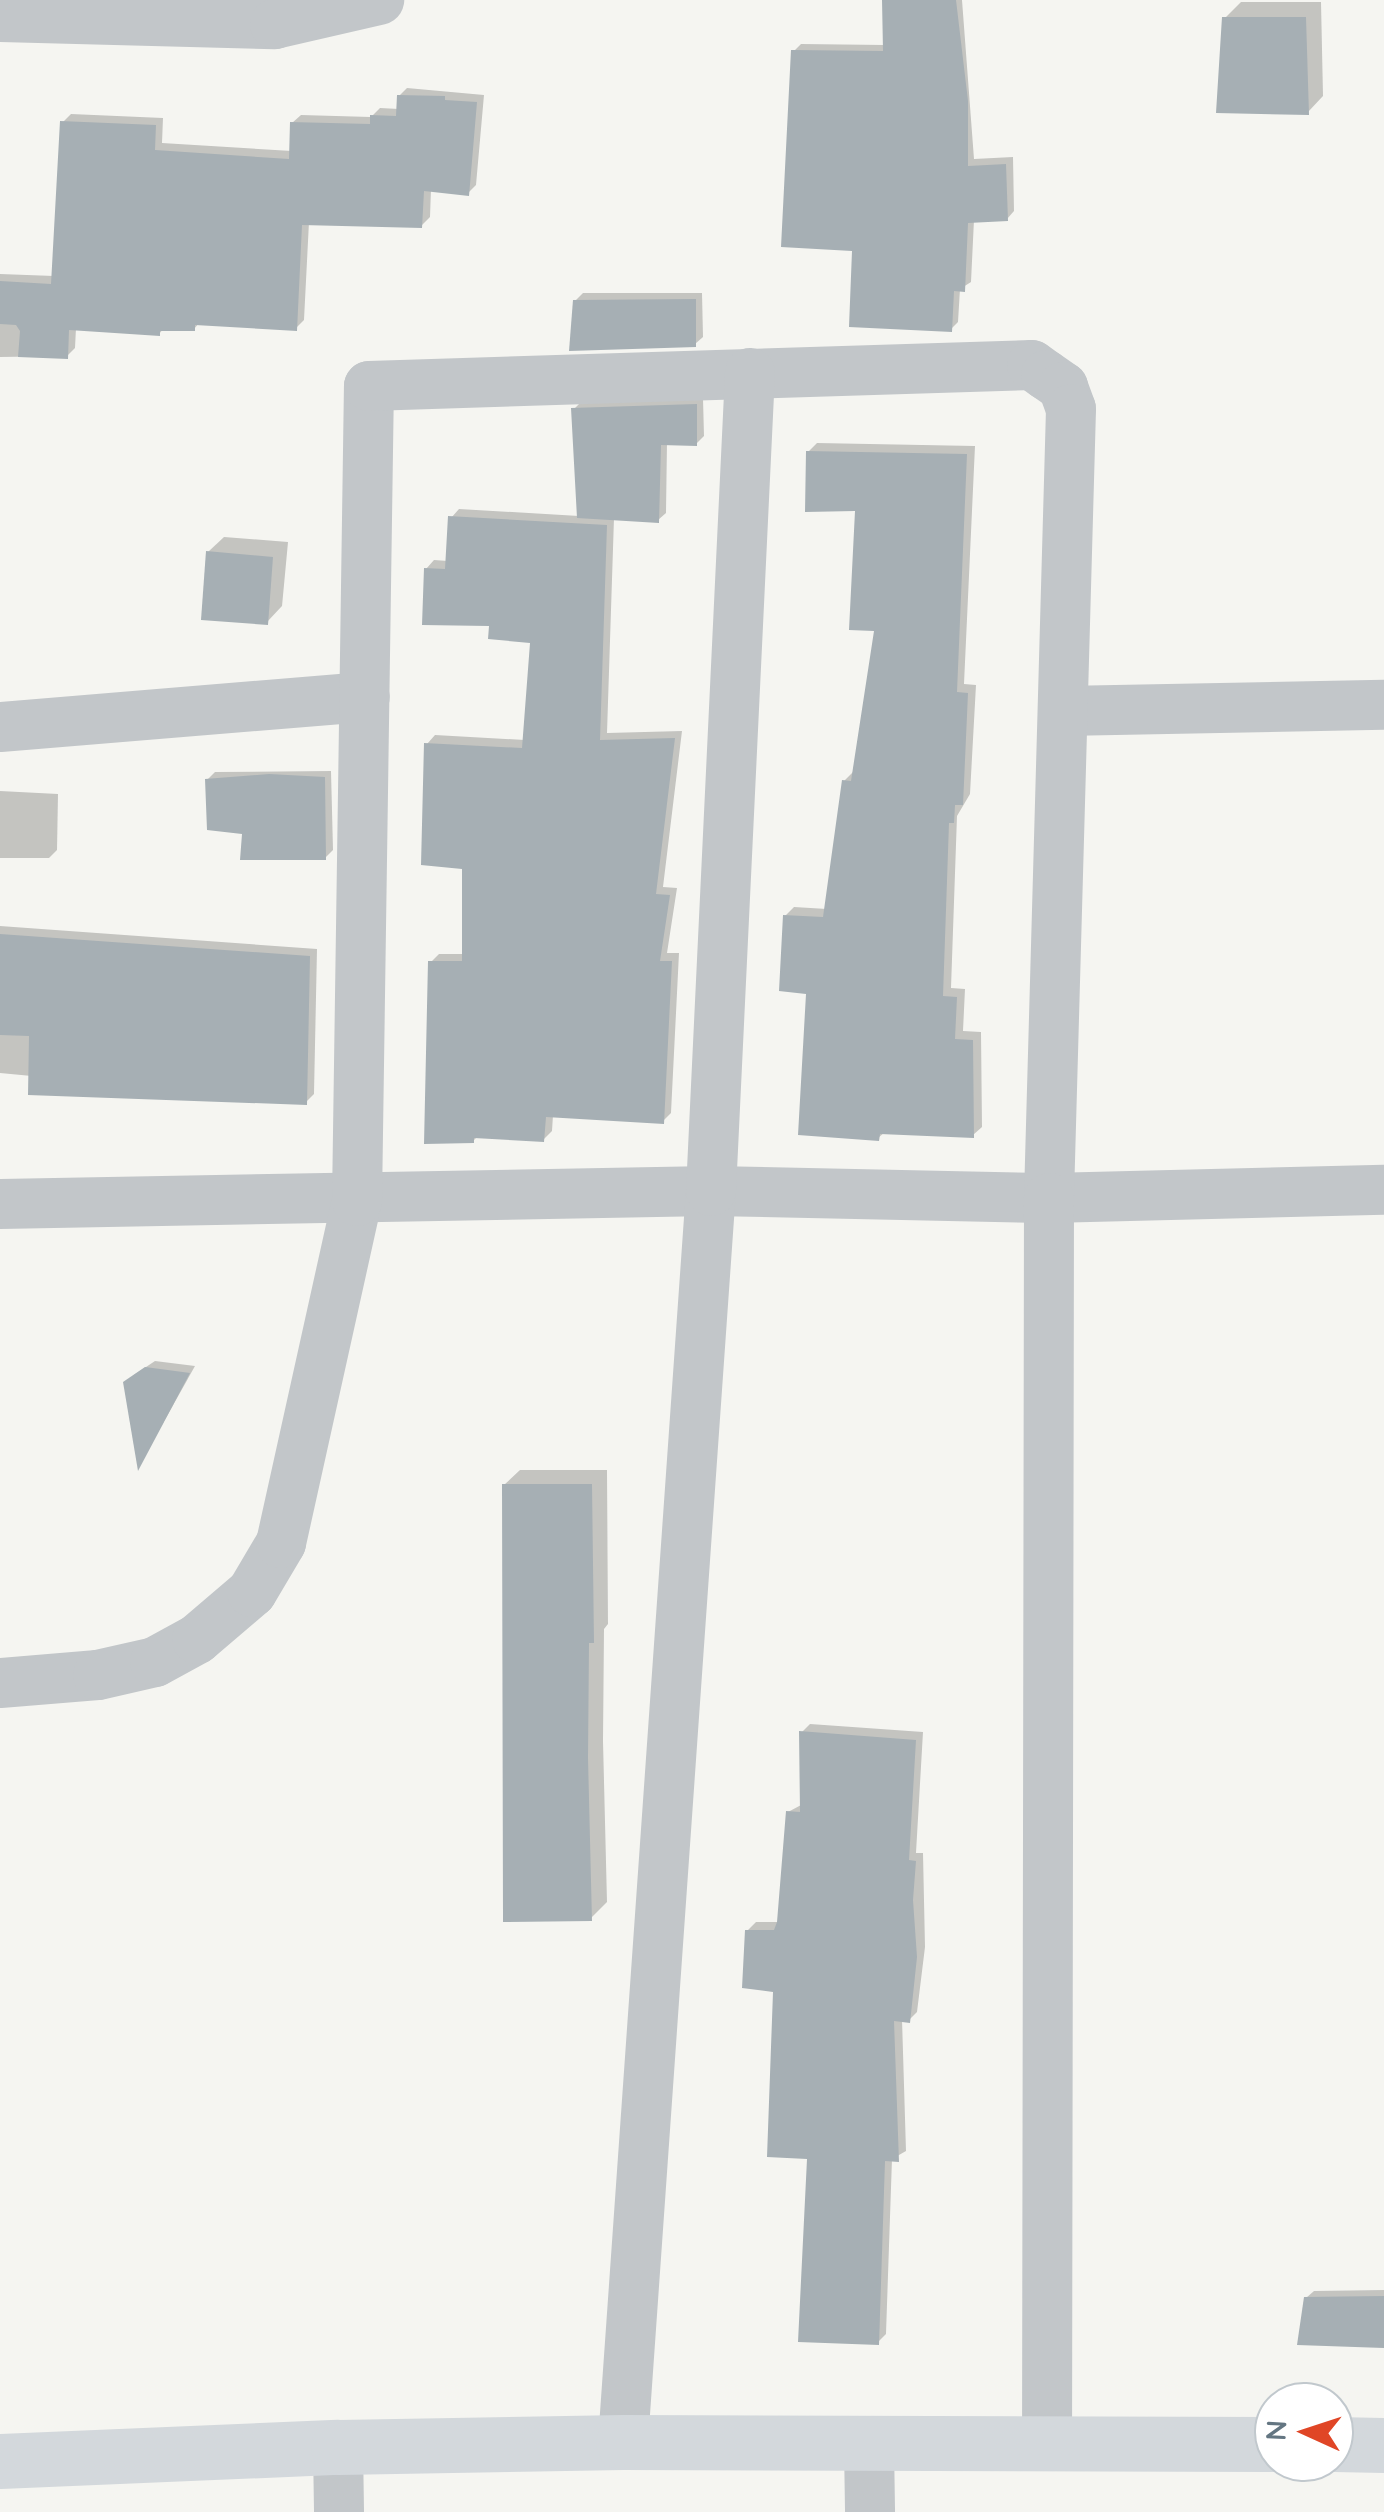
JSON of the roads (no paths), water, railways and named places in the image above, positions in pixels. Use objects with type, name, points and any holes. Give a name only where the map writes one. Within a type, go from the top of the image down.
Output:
[{"type":"street","points":[[0,17],[275,12],[379,0]]},
{"type":"street","points":[[0,1683],[98,1675],[154,1662],[196,1640],[252,1592],[281,1543],[356,1201],[370,386],[1032,365],[1063,387],[1071,409],[1049,1198],[1046,2443]]},
{"type":"street","points":[[624,2442],[711,1191],[750,373]]},
{"type":"street","points":[[0,726],[365,697]]},
{"type":"street","points":[[1063,711],[1384,706]]},
{"type":"street","points":[[0,1204],[356,1201],[711,1191],[1049,1198],[1384,1190]]},
{"type":"street","points":[[0,2460],[338,2447],[624,2442],[868,2446],[1254,2444]]},
{"type":"street","points":[[1354,2444],[1384,2445]]},
{"type":"street","points":[[868,2446],[870,2512]]},
{"type":"street","points":[[338,2447],[339,2512]]}]
